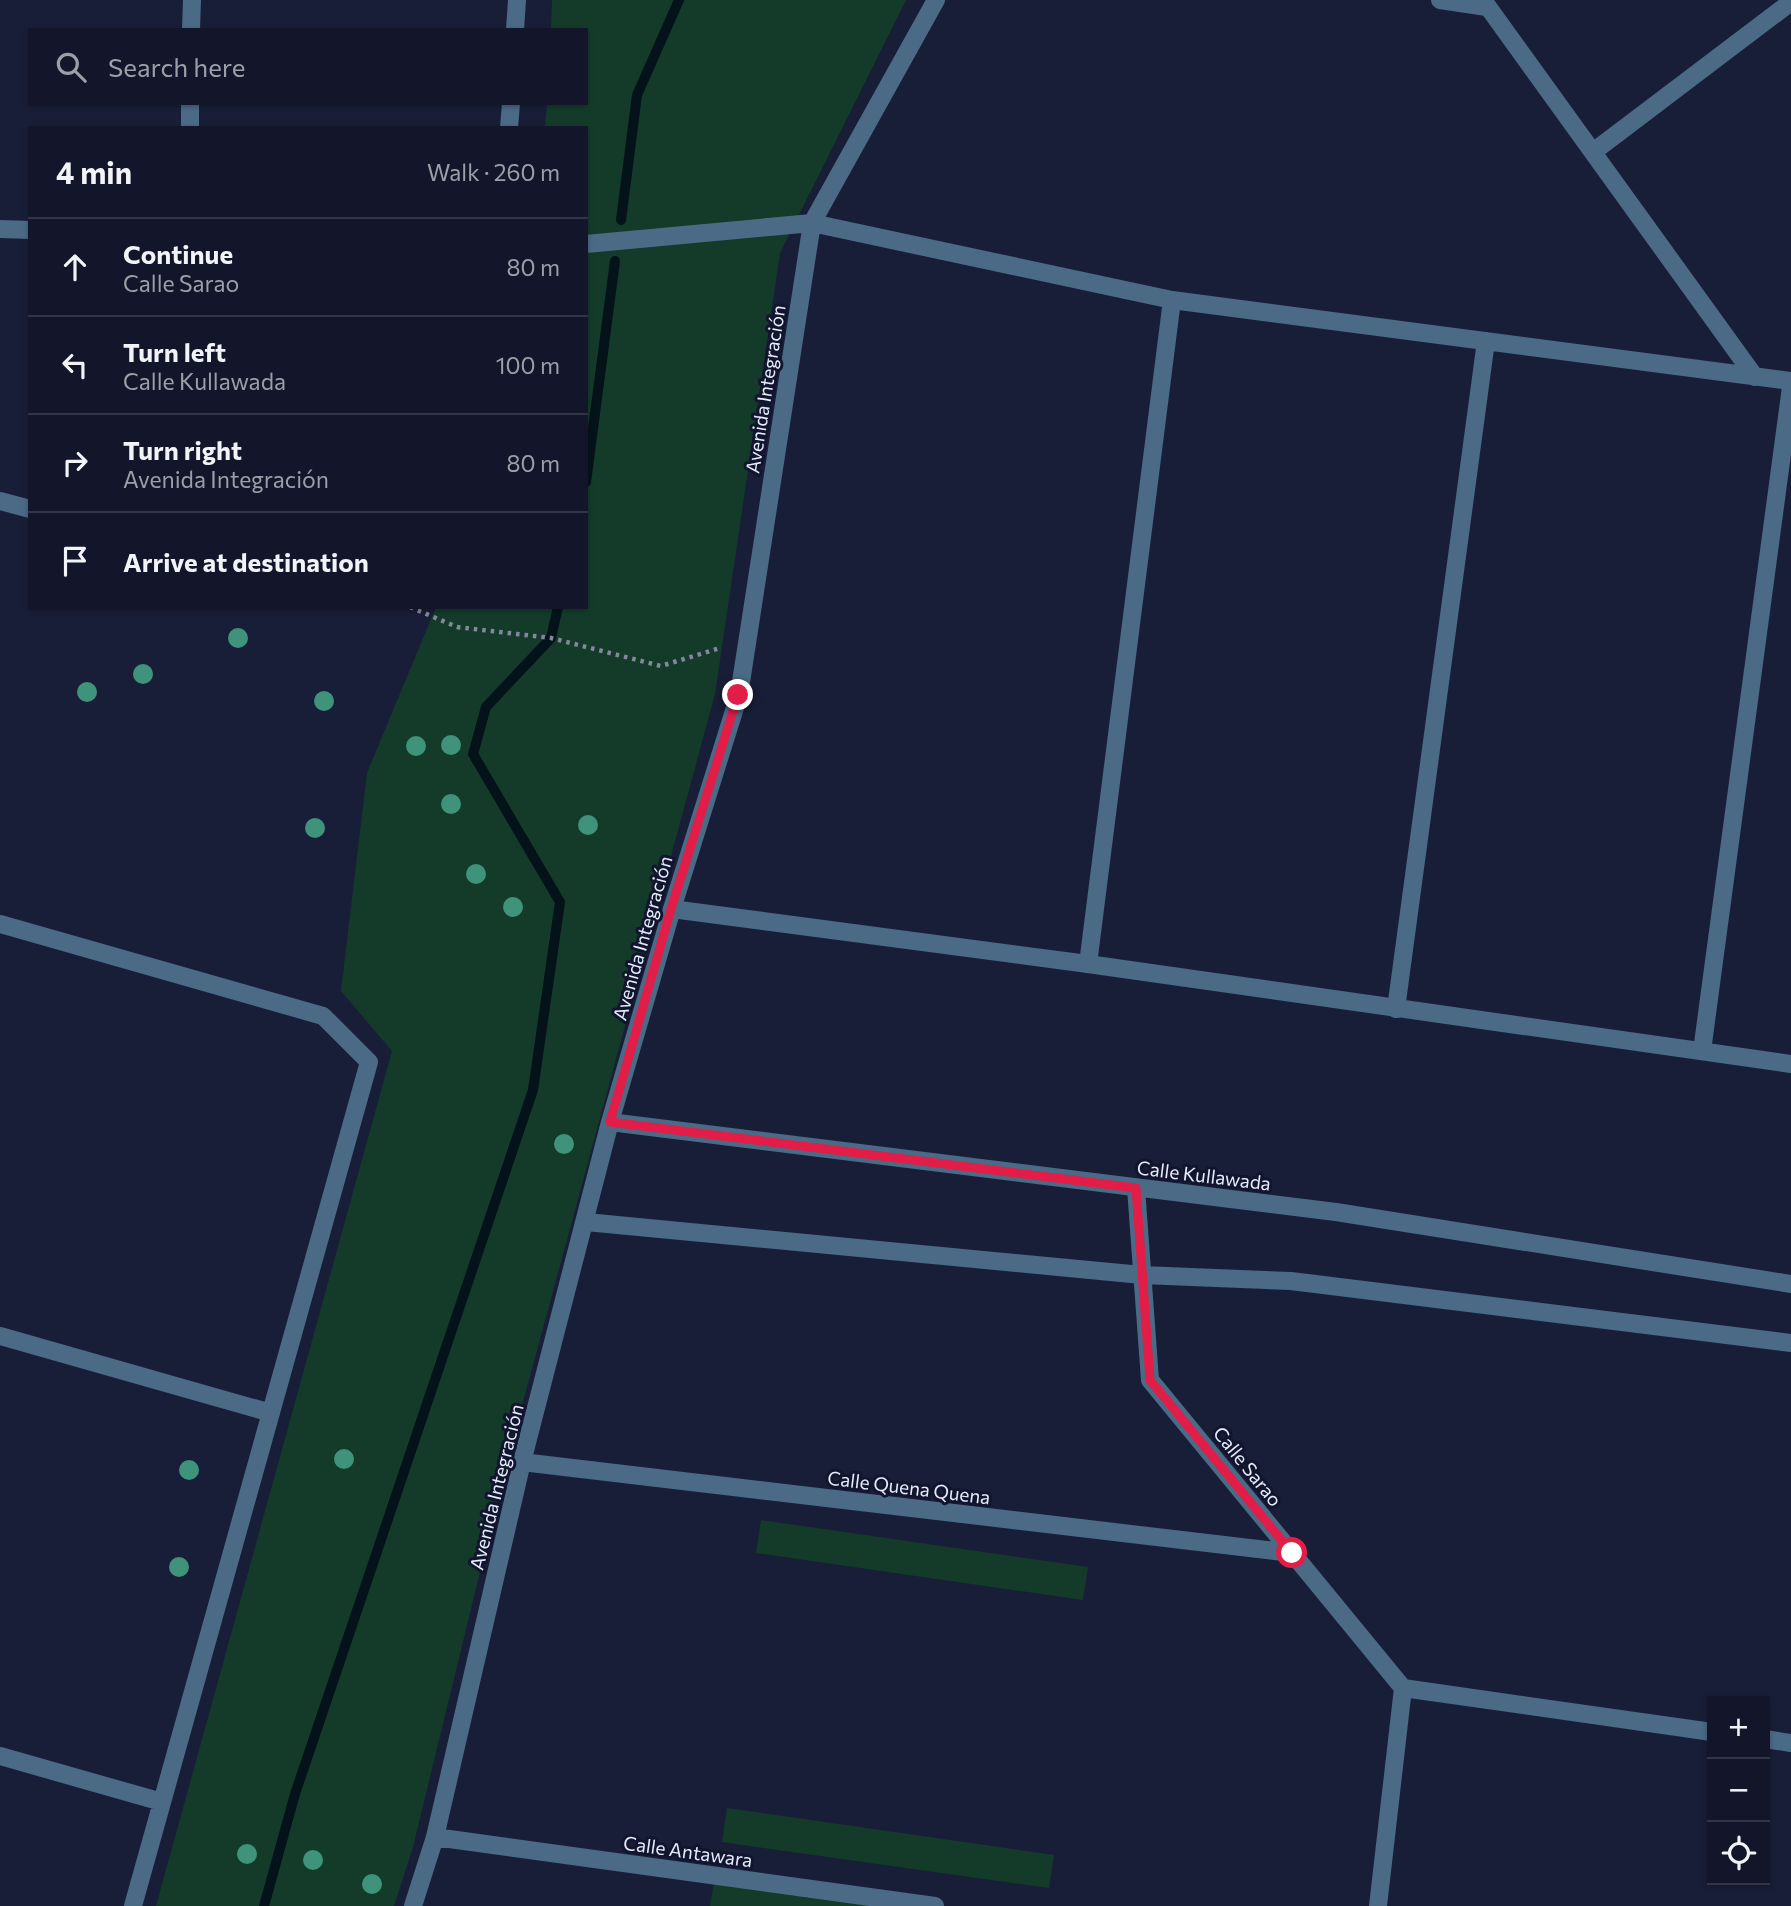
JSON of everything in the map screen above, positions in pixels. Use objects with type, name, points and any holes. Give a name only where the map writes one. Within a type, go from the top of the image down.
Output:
[{"type":"street","points":[[191,28],[192,0]]},
{"type":"street","points":[[515,28],[517,0]]},
{"type":"street","name":"Avenida Integración","points":[[413,1906],[435,1837],[522,1462],[610,1122],[671,909],[738,695],[812,223],[936,0]]},
{"type":"street","points":[[1440,0],[1485,3],[1755,377]]},
{"type":"street","points":[[1593,152],[1791,2]]},
{"type":"street","points":[[190,105],[190,126]]},
{"type":"street","points":[[509,126],[510,105]]},
{"type":"street","points":[[588,244],[812,223],[1172,300],[1791,381]]},
{"type":"street","points":[[0,229],[28,230]]},
{"type":"street","points":[[1088,964],[1172,300]]},
{"type":"street","points":[[1396,1009],[1486,341]]},
{"type":"street","points":[[1702,1051],[1791,387]]},
{"type":"street","points":[[0,501],[28,508]]},
{"type":"street","points":[[671,909],[1088,964],[1791,1064]]},
{"type":"street","points":[[0,923],[323,1016],[369,1062],[133,1906]]},
{"type":"street","name":"Calle Kullawada","points":[[610,1122],[1336,1213],[1791,1284]]},
{"type":"street","name":"Calle Sarao","points":[[1136,1188],[1150,1380],[1403,1688]]},
{"type":"street","points":[[586,1222],[1142,1275],[1291,1281],[1791,1343]]},
{"type":"street","points":[[0,1336],[271,1413]]},
{"type":"street","name":"Calle Quena Quena","points":[[522,1462],[1292,1553]]},
{"type":"street","points":[[1378,1906],[1403,1688],[1707,1731]]},
{"type":"street","points":[[1770,1740],[1791,1743]]},
{"type":"street","points":[[0,1756],[162,1802]]},
{"type":"street","name":"Calle Antawara","points":[[435,1837],[935,1906]]},
{"type":"path","points":[[415,609],[457,627],[551,638],[661,666],[747,640]]},
{"type":"green space","points":[[552,0],[906,0],[780,253],[715,694],[507,1461],[413,1847],[394,1906],[156,1906],[392,1051],[341,991],[367,773],[435,609],[588,609],[588,126],[545,126],[547,105],[588,105],[588,28],[551,28]]},
{"type":"green space","points":[[761,1520],[1088,1567],[1083,1600],[756,1553]]},
{"type":"green space","points":[[727,1808],[1054,1855],[1049,1888],[722,1842]]},
{"type":"green space","points":[[714,1882],[882,1906],[710,1906]]},
{"type":"waterway","points":[[621,220],[637,95],[679,0]]},
{"type":"waterway","points":[[588,467],[615,261]]},
{"type":"waterway","points":[[264,1906],[295,1794],[533,1090],[560,902],[473,754],[486,707],[551,638],[558,609]]},
{"type":"route","points":[[738,695],[671,909],[610,1122],[1136,1188],[1150,1380],[1292,1553]]}]
